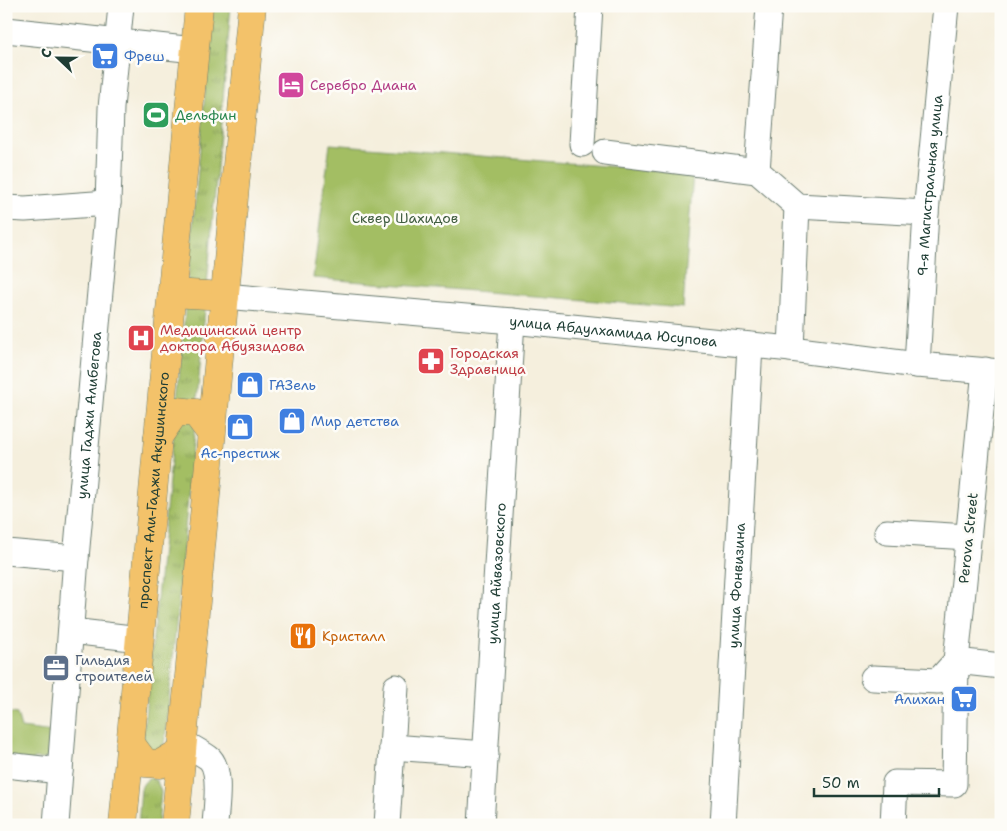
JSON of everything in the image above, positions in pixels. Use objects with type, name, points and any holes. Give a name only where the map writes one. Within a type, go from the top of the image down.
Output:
[{"type":"main road","name":"проспект Али-Гаджи Акушинского","points":[[122,825],[199,6]]},
{"type":"main road","points":[[175,825],[252,6]]},
{"type":"main road","points":[[172,293],[225,296]]},
{"type":"main road","points":[[158,438],[176,411],[196,413],[211,433]]},
{"type":"main road","points":[[130,743],[145,763],[160,764],[182,746]]},
{"type":"street","name":"улица Гаджи Алибегова","points":[[56,825],[76,558],[108,203],[111,108],[121,6]]},
{"type":"street","points":[[582,144],[590,6]]},
{"type":"street","points":[[757,171],[769,6]]},
{"type":"street","name":"9-я Магистральная улица","points":[[917,365],[926,213],[946,6]]},
{"type":"street","points":[[6,30],[195,50]]},
{"type":"street","points":[[605,152],[757,171],[797,206],[926,213]]},
{"type":"street","points":[[6,208],[25,209],[108,203]]},
{"type":"street","points":[[791,349],[797,206]]},
{"type":"street","name":"улица Абдулхамида Юсупова","points":[[225,296],[512,321],[791,349],[917,365],[993,371]]},
{"type":"street","name":"улица Айвазовского","points":[[482,825],[512,321]]},
{"type":"street","name":"улица Фонвизина","points":[[723,825],[750,346]]},
{"type":"street","name":"Perova Street","points":[[893,825],[894,783],[954,784],[956,661],[968,537],[993,371]]},
{"type":"street","points":[[887,532],[968,537]]},
{"type":"street","points":[[6,552],[76,558]]},
{"type":"street","points":[[71,631],[140,639]]},
{"type":"street","points":[[873,678],[938,681],[956,661],[1001,666]]},
{"type":"street","points":[[388,825],[396,686]]},
{"type":"street","points":[[182,746],[210,759],[216,770],[217,796],[214,825]]},
{"type":"street","points":[[392,747],[486,754]]},
{"type":"street","points":[[6,765],[60,771]]},
{"type":"green space","points":[[213,6],[231,6],[166,731],[163,746],[159,750],[151,751],[147,748],[143,736],[176,411]]},
{"type":"green space","name":"Сквер Шахидов","points":[[330,144],[693,173],[683,308],[313,278]]},
{"type":"green space","points":[[6,712],[17,714],[21,728],[61,733],[59,759],[34,759],[26,780],[6,779]]},
{"type":"green space","points":[[152,778],[157,781],[161,792],[158,825],[138,825],[141,789],[148,779]]},
{"type":"place","name":"Фреш","points":[[105,56]]},
{"type":"place","name":"Серебро Диана","points":[[291,85]]},
{"type":"place","name":"Дельфин","points":[[156,115]]},
{"type":"place","name":"Медицинский центр доктора Абуязидова","points":[[141,338]]},
{"type":"place","name":"Городская Здравница","points":[[431,361]]},
{"type":"place","name":"ГАЗель","points":[[250,385]]},
{"type":"place","name":"Мир детства","points":[[292,421]]},
{"type":"place","name":"Ас-престиж","points":[[240,427]]},
{"type":"place","name":"Кристалл","points":[[303,636]]},
{"type":"place","name":"Гильдия строителей","points":[[56,668]]},
{"type":"place","name":"Алихан","points":[[964,699]]}]
